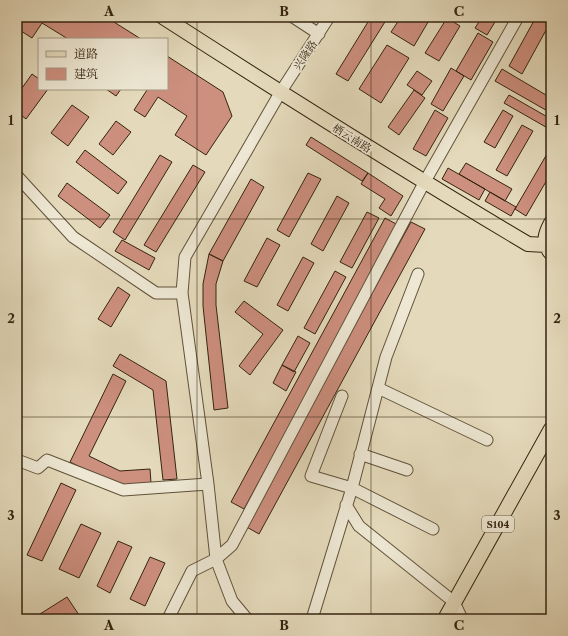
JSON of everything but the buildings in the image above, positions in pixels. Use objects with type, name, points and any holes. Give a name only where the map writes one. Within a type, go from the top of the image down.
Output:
[{"type":"main road","name":"栖云南路","points":[[170,19],[280,92],[424,183],[528,244],[549,249]]},
{"type":"main road","points":[[549,249],[545,238],[546,232],[551,223]]},
{"type":"main road","name":"S104","points":[[445,619],[551,429]]},
{"type":"street","points":[[293,17],[319,34]]},
{"type":"street","name":"兴隆路","points":[[247,619],[232,601],[216,559],[208,484],[182,293],[184,257],[280,92],[329,17]]},
{"type":"street","points":[[168,619],[192,571],[216,559],[232,545],[424,183],[518,17]]},
{"type":"street","points":[[17,176],[74,237],[156,293],[182,293]]},
{"type":"street","points":[[312,619],[352,488],[386,357],[418,274]]},
{"type":"street","points":[[378,388],[487,440]]},
{"type":"street","points":[[342,396],[311,476],[352,488],[433,529]]},
{"type":"street","points":[[360,454],[407,470]]},
{"type":"street","points":[[17,460],[38,468],[47,460],[123,490],[208,484]]},
{"type":"street","points":[[346,505],[359,526],[454,602],[462,619]]}]
